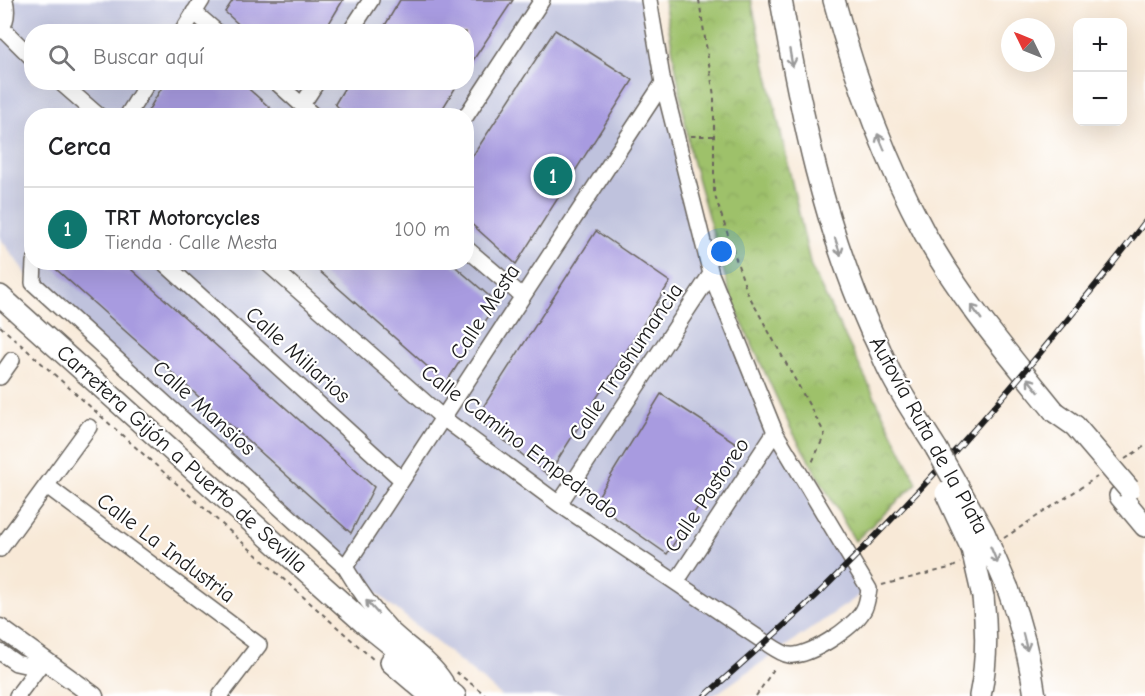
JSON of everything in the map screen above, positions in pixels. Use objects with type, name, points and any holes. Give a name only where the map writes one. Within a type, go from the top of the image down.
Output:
[{"type":"highway","name":"Autovía Ruta de la Plata","points":[[781,0],[816,177],[855,294],[891,374],[932,453],[984,533],[1018,617],[1032,670],[1035,696]]},
{"type":"highway","points":[[834,0],[867,106],[901,186],[926,235],[947,270],[1011,359],[1055,412],[1070,435],[1125,492],[1145,526]]},
{"type":"highway","name":"Carretera Gijón a Puerto de Sevilla","points":[[0,296],[363,622],[455,696]]},
{"type":"highway","points":[[932,453],[966,532],[977,565],[983,597],[986,639],[980,696]]},
{"type":"highway","points":[[1125,492],[1145,504]]},
{"type":"highway","name":"Carretera Gijón a Puerto de Sevilla","points":[[363,622],[392,663],[431,696]]},
{"type":"main road","points":[[0,628],[41,664],[94,696]]},
{"type":"street","points":[[5,0],[7,12],[1,29],[24,51]]},
{"type":"street","points":[[356,24],[371,0]]},
{"type":"street","points":[[471,108],[542,0]]},
{"type":"street","points":[[649,0],[663,83],[711,274],[775,432],[869,589],[864,610],[846,628],[809,653],[785,654]]},
{"type":"street","points":[[187,24],[198,6],[211,24]]},
{"type":"street","name":"Calle Mesta","points":[[345,567],[663,83]]},
{"type":"street","points":[[69,90],[90,108]]},
{"type":"street","points":[[132,108],[143,90]]},
{"type":"street","points":[[285,90],[306,108]]},
{"type":"street","points":[[309,108],[314,90]]},
{"type":"street","points":[[474,255],[522,297]]},
{"type":"street","name":"Calle Mansios","points":[[34,270],[33,283],[345,567],[363,597],[391,628],[436,668],[455,696]]},
{"type":"street","name":"Calle Miliarios","points":[[172,270],[402,480]]},
{"type":"street","name":"Calle Camino Empedrado","points":[[275,270],[443,418],[559,504],[785,654]]},
{"type":"street","name":"Calle Trashumancia","points":[[559,504],[711,274]]},
{"type":"street","points":[[0,377],[12,360]]},
{"type":"street","points":[[0,549],[89,427]]},
{"type":"street","name":"Calle Pastoreo","points":[[676,582],[775,432]]},
{"type":"street","name":"Calle La Industria","points":[[47,486],[259,645],[220,696]]},
{"type":"street","points":[[0,652],[16,663],[41,664]]},
{"type":"street","points":[[17,696],[41,664]]},
{"type":"path","points":[[699,0],[714,96],[714,193],[747,292],[825,434],[804,481]]},
{"type":"path","points":[[676,137],[714,136]]},
{"type":"path","points":[[0,326],[378,664]]},
{"type":"path","points":[[1118,463],[1145,446]]},
{"type":"path","points":[[1000,540],[1099,476]]},
{"type":"path","points":[[869,589],[953,567],[962,561]]},
{"type":"path","points":[[756,696],[785,654]]},
{"type":"shaded area","points":[[4,0],[649,0],[711,274],[775,432],[869,589],[713,696],[502,696],[345,567],[33,283],[0,238],[0,12]]},
{"type":"green space","points":[[664,0],[751,0],[811,267],[917,483],[855,541],[791,429],[732,301],[691,156]]},
{"type":"building","points":[[233,0],[343,0],[329,24],[238,24],[225,12]]},
{"type":"building","points":[[400,0],[513,0],[474,59],[474,24],[386,24]]},
{"type":"building","points":[[555,30],[633,80],[516,264],[474,226],[474,154]]},
{"type":"building","points":[[160,90],[250,90],[270,108],[150,108]]},
{"type":"building","points":[[343,90],[454,90],[443,108],[339,108],[335,104]]},
{"type":"building","points":[[596,231],[670,282],[548,475],[476,418]]},
{"type":"building","points":[[57,270],[132,270],[374,487],[351,533]]},
{"type":"building","points":[[318,270],[459,270],[497,303],[446,383]]},
{"type":"building","points":[[661,394],[739,445],[667,554],[594,503]]},
{"type":"railway","points":[[705,696],[809,603],[950,457],[1030,365],[1145,222]]},
{"type":"place","name":"TRT Motorcycles","points":[[553,176]]}]
